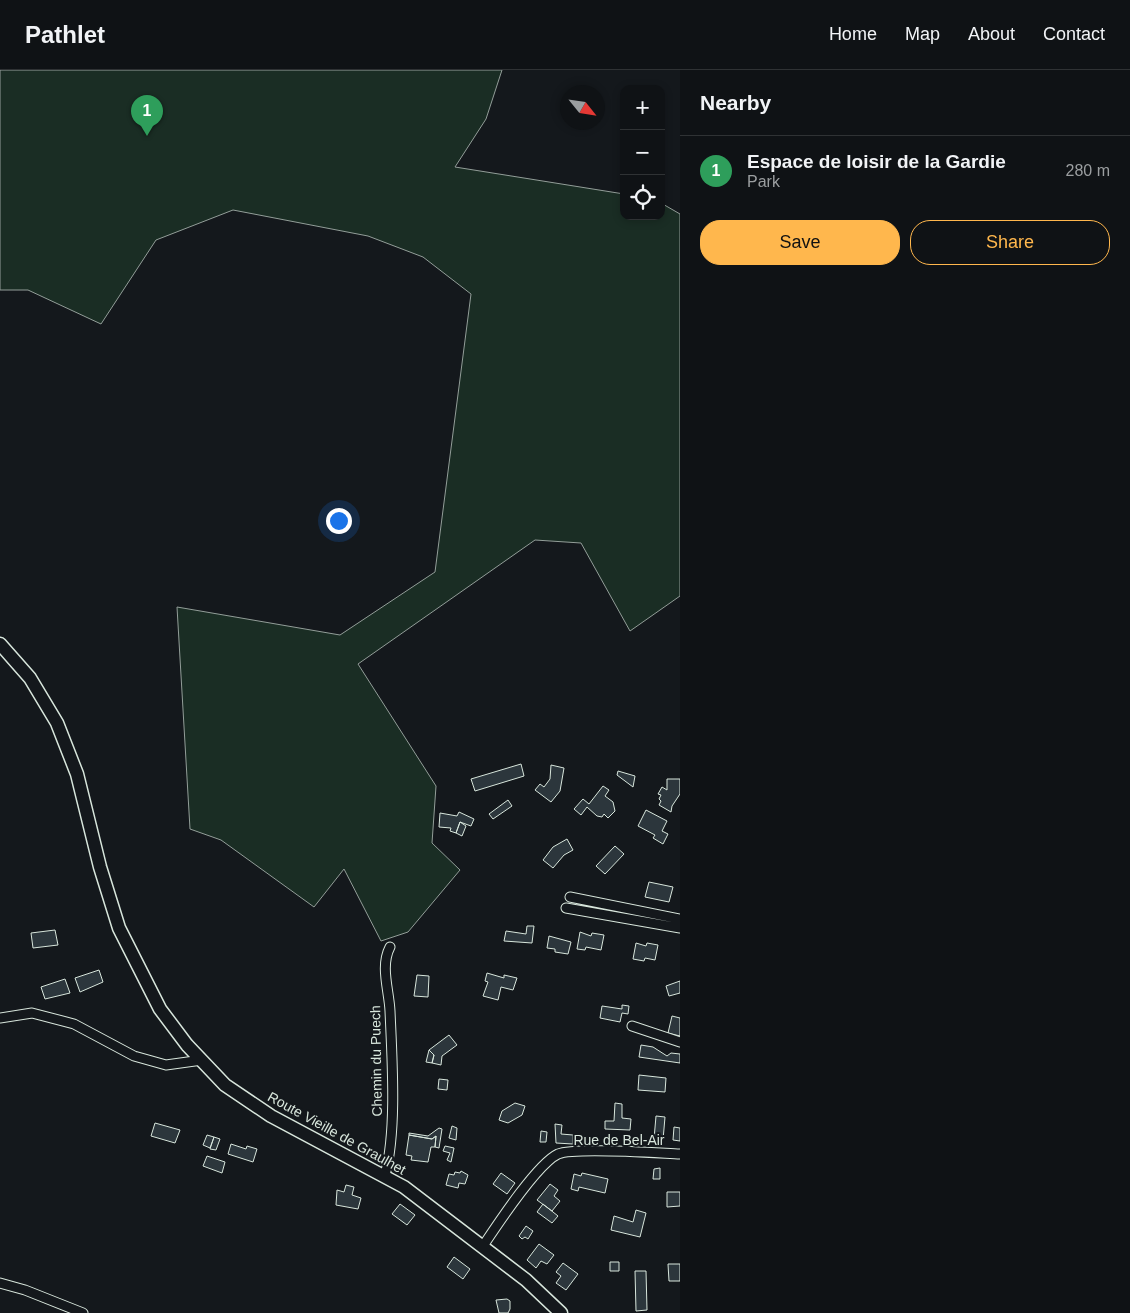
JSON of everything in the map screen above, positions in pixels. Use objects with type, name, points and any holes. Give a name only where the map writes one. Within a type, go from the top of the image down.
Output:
[{"type":"main road","name":"Route Vieille de Graulhet","points":[[0,644],[30,678],[57,723],[77,774],[100,867],[119,928],[160,1010],[225,1084],[271,1116],[385,1175],[483,1246],[526,1280],[561,1313]]},
{"type":"street","points":[[570,897],[680,919]]},
{"type":"street","points":[[566,908],[680,928]]},
{"type":"street","name":"Chemin du Puech","points":[[385,1175],[391,1154],[392,1125],[390,1009],[385,969],[386,955],[390,947]]},
{"type":"street","points":[[0,1018],[32,1013],[74,1024],[134,1056],[166,1065],[202,1060]]},
{"type":"street","points":[[632,1026],[680,1042]]},
{"type":"street","name":"Rue de Bel-Air","points":[[483,1246],[535,1174],[558,1154],[585,1152],[680,1154]]},
{"type":"street","points":[[0,1284],[25,1290],[83,1313]]},
{"type":"green space","points":[[0,70],[502,70],[486,119],[455,167],[620,193],[620,220],[665,220],[665,205],[680,214],[680,596],[630,631],[581,543],[535,540],[358,664],[436,786],[432,843],[460,870],[408,932],[381,941],[344,869],[314,907],[221,840],[190,829],[177,607],[340,635],[435,572],[471,294],[423,257],[368,236],[233,210],[156,240],[101,324],[28,290],[0,290]]},
{"type":"building","points":[[521,764],[524,776],[475,791],[471,779]]},
{"type":"building","points":[[551,765],[564,768],[560,791],[551,802],[535,790],[540,784],[544,787],[550,779]]},
{"type":"building","points":[[618,771],[635,776],[633,787],[617,775]]},
{"type":"building","points":[[667,779],[680,779],[680,794],[672,806],[671,812],[659,805],[661,795],[658,794],[662,787],[667,790]]},
{"type":"building","points":[[603,786],[609,790],[605,796],[613,802],[615,811],[608,818],[604,814],[602,817],[597,816],[587,807],[581,815],[574,809],[583,799],[589,804]]},
{"type":"building","points":[[508,800],[512,806],[493,819],[489,814]]},
{"type":"building","points":[[646,810],[667,821],[662,831],[668,834],[663,844],[653,838],[655,835],[638,826]]},
{"type":"building","points":[[459,812],[474,819],[471,826],[460,822],[456,833],[450,831],[451,828],[439,827],[440,813],[457,816]]},
{"type":"building","points":[[460,822],[466,826],[462,836],[456,833]]},
{"type":"building","points":[[567,839],[573,850],[564,855],[553,868],[543,860],[553,847]]},
{"type":"building","points":[[615,846],[624,854],[605,874],[596,866]]},
{"type":"building","points":[[649,882],[673,887],[669,902],[645,897]]},
{"type":"building","points":[[527,926],[534,926],[532,943],[504,941],[506,931],[526,934]]},
{"type":"building","points":[[55,930],[58,945],[33,948],[31,933]]},
{"type":"building","points":[[580,932],[591,936],[592,933],[604,935],[601,950],[586,947],[585,950],[577,949]]},
{"type":"building","points":[[549,936],[571,942],[568,954],[555,952],[555,949],[547,948]]},
{"type":"building","points":[[636,943],[646,946],[647,943],[658,945],[655,960],[645,958],[644,961],[633,959]]},
{"type":"building","points":[[99,970],[103,982],[80,992],[75,978]]},
{"type":"building","points":[[487,973],[504,978],[504,975],[517,978],[513,990],[501,987],[498,1000],[483,996],[488,982],[485,981]]},
{"type":"building","points":[[417,975],[429,976],[428,997],[414,996]]},
{"type":"building","points":[[65,979],[70,993],[45,999],[41,987]]},
{"type":"building","points":[[680,981],[680,993],[669,996],[666,986]]},
{"type":"building","points":[[622,1005],[629,1006],[628,1014],[622,1013],[620,1022],[600,1018],[602,1006],[622,1009]]},
{"type":"building","points":[[672,1016],[680,1018],[680,1036],[668,1033]]},
{"type":"building","points":[[449,1035],[457,1045],[442,1056],[441,1065],[432,1063],[434,1055],[429,1050]]},
{"type":"building","points":[[641,1045],[653,1047],[667,1056],[671,1053],[680,1054],[680,1063],[639,1057]]},
{"type":"building","points":[[429,1050],[434,1055],[432,1063],[426,1062]]},
{"type":"building","points":[[639,1075],[666,1078],[665,1092],[638,1090]]},
{"type":"building","points":[[439,1079],[448,1080],[447,1090],[438,1089]]},
{"type":"building","points":[[515,1103],[525,1106],[522,1115],[508,1123],[499,1120],[502,1111]]},
{"type":"building","points":[[615,1103],[622,1104],[622,1118],[631,1119],[630,1130],[605,1129],[605,1121],[614,1121]]},
{"type":"building","points":[[656,1116],[665,1117],[663,1140],[654,1139]]},
{"type":"building","points":[[155,1123],[180,1130],[175,1143],[151,1136]]},
{"type":"building","points":[[555,1124],[562,1125],[561,1134],[573,1135],[573,1144],[556,1143]]},
{"type":"building","points":[[452,1126],[457,1128],[456,1140],[449,1138]]},
{"type":"building","points":[[674,1127],[680,1128],[680,1141],[673,1140]]},
{"type":"building","points":[[439,1128],[442,1129],[439,1148],[435,1147],[436,1136],[432,1139],[409,1135],[409,1133],[428,1136]]},
{"type":"building","points":[[541,1131],[547,1132],[546,1142],[540,1142]]},
{"type":"building","points":[[207,1135],[214,1137],[210,1148],[203,1145]]},
{"type":"building","points":[[409,1135],[432,1139],[436,1136],[435,1147],[431,1147],[428,1162],[411,1160],[412,1156],[406,1155]]},
{"type":"building","points":[[214,1137],[220,1139],[216,1150],[210,1149]]},
{"type":"building","points":[[231,1144],[246,1149],[247,1146],[257,1149],[253,1162],[228,1154]]},
{"type":"building","points":[[445,1146],[454,1148],[451,1162],[447,1160],[450,1153],[443,1151]]},
{"type":"building","points":[[207,1156],[225,1162],[222,1173],[203,1166]]},
{"type":"building","points":[[660,1168],[660,1179],[653,1179],[654,1169]]},
{"type":"building","points":[[461,1171],[468,1175],[465,1184],[459,1183],[458,1188],[446,1185],[449,1174],[454,1175],[455,1172],[460,1173]]},
{"type":"building","points":[[501,1173],[515,1183],[507,1194],[493,1184]]},
{"type":"building","points":[[582,1173],[608,1179],[605,1193],[579,1187],[578,1191],[571,1189],[574,1174],[581,1176]]},
{"type":"building","points":[[550,1184],[558,1190],[554,1196],[560,1201],[552,1211],[537,1200]]},
{"type":"building","points":[[346,1185],[354,1187],[352,1195],[361,1198],[358,1209],[336,1205],[337,1190],[344,1192]]},
{"type":"building","points":[[667,1192],[680,1192],[680,1206],[667,1207]]},
{"type":"building","points":[[400,1204],[415,1215],[407,1225],[392,1214]]},
{"type":"building","points":[[543,1204],[558,1216],[552,1223],[537,1212]]},
{"type":"building","points":[[636,1210],[646,1213],[640,1237],[611,1230],[614,1216],[633,1222]]},
{"type":"building","points":[[526,1226],[533,1231],[528,1239],[525,1237],[522,1239],[519,1236]]},
{"type":"building","points":[[539,1244],[554,1255],[547,1264],[541,1261],[536,1268],[527,1260]]},
{"type":"building","points":[[454,1257],[470,1269],[463,1279],[447,1267]]},
{"type":"building","points":[[610,1262],[619,1262],[619,1271],[610,1271]]},
{"type":"building","points":[[563,1263],[578,1274],[566,1290],[556,1283],[561,1276],[556,1272]]},
{"type":"building","points":[[668,1264],[680,1264],[680,1281],[669,1281]]},
{"type":"building","points":[[635,1271],[646,1271],[647,1310],[636,1311]]},
{"type":"building","points":[[507,1299],[510,1301],[508,1313],[499,1313],[496,1300]]},
{"type":"place","name":"Espace de loisir de la Gardie","points":[[147,136]]}]
